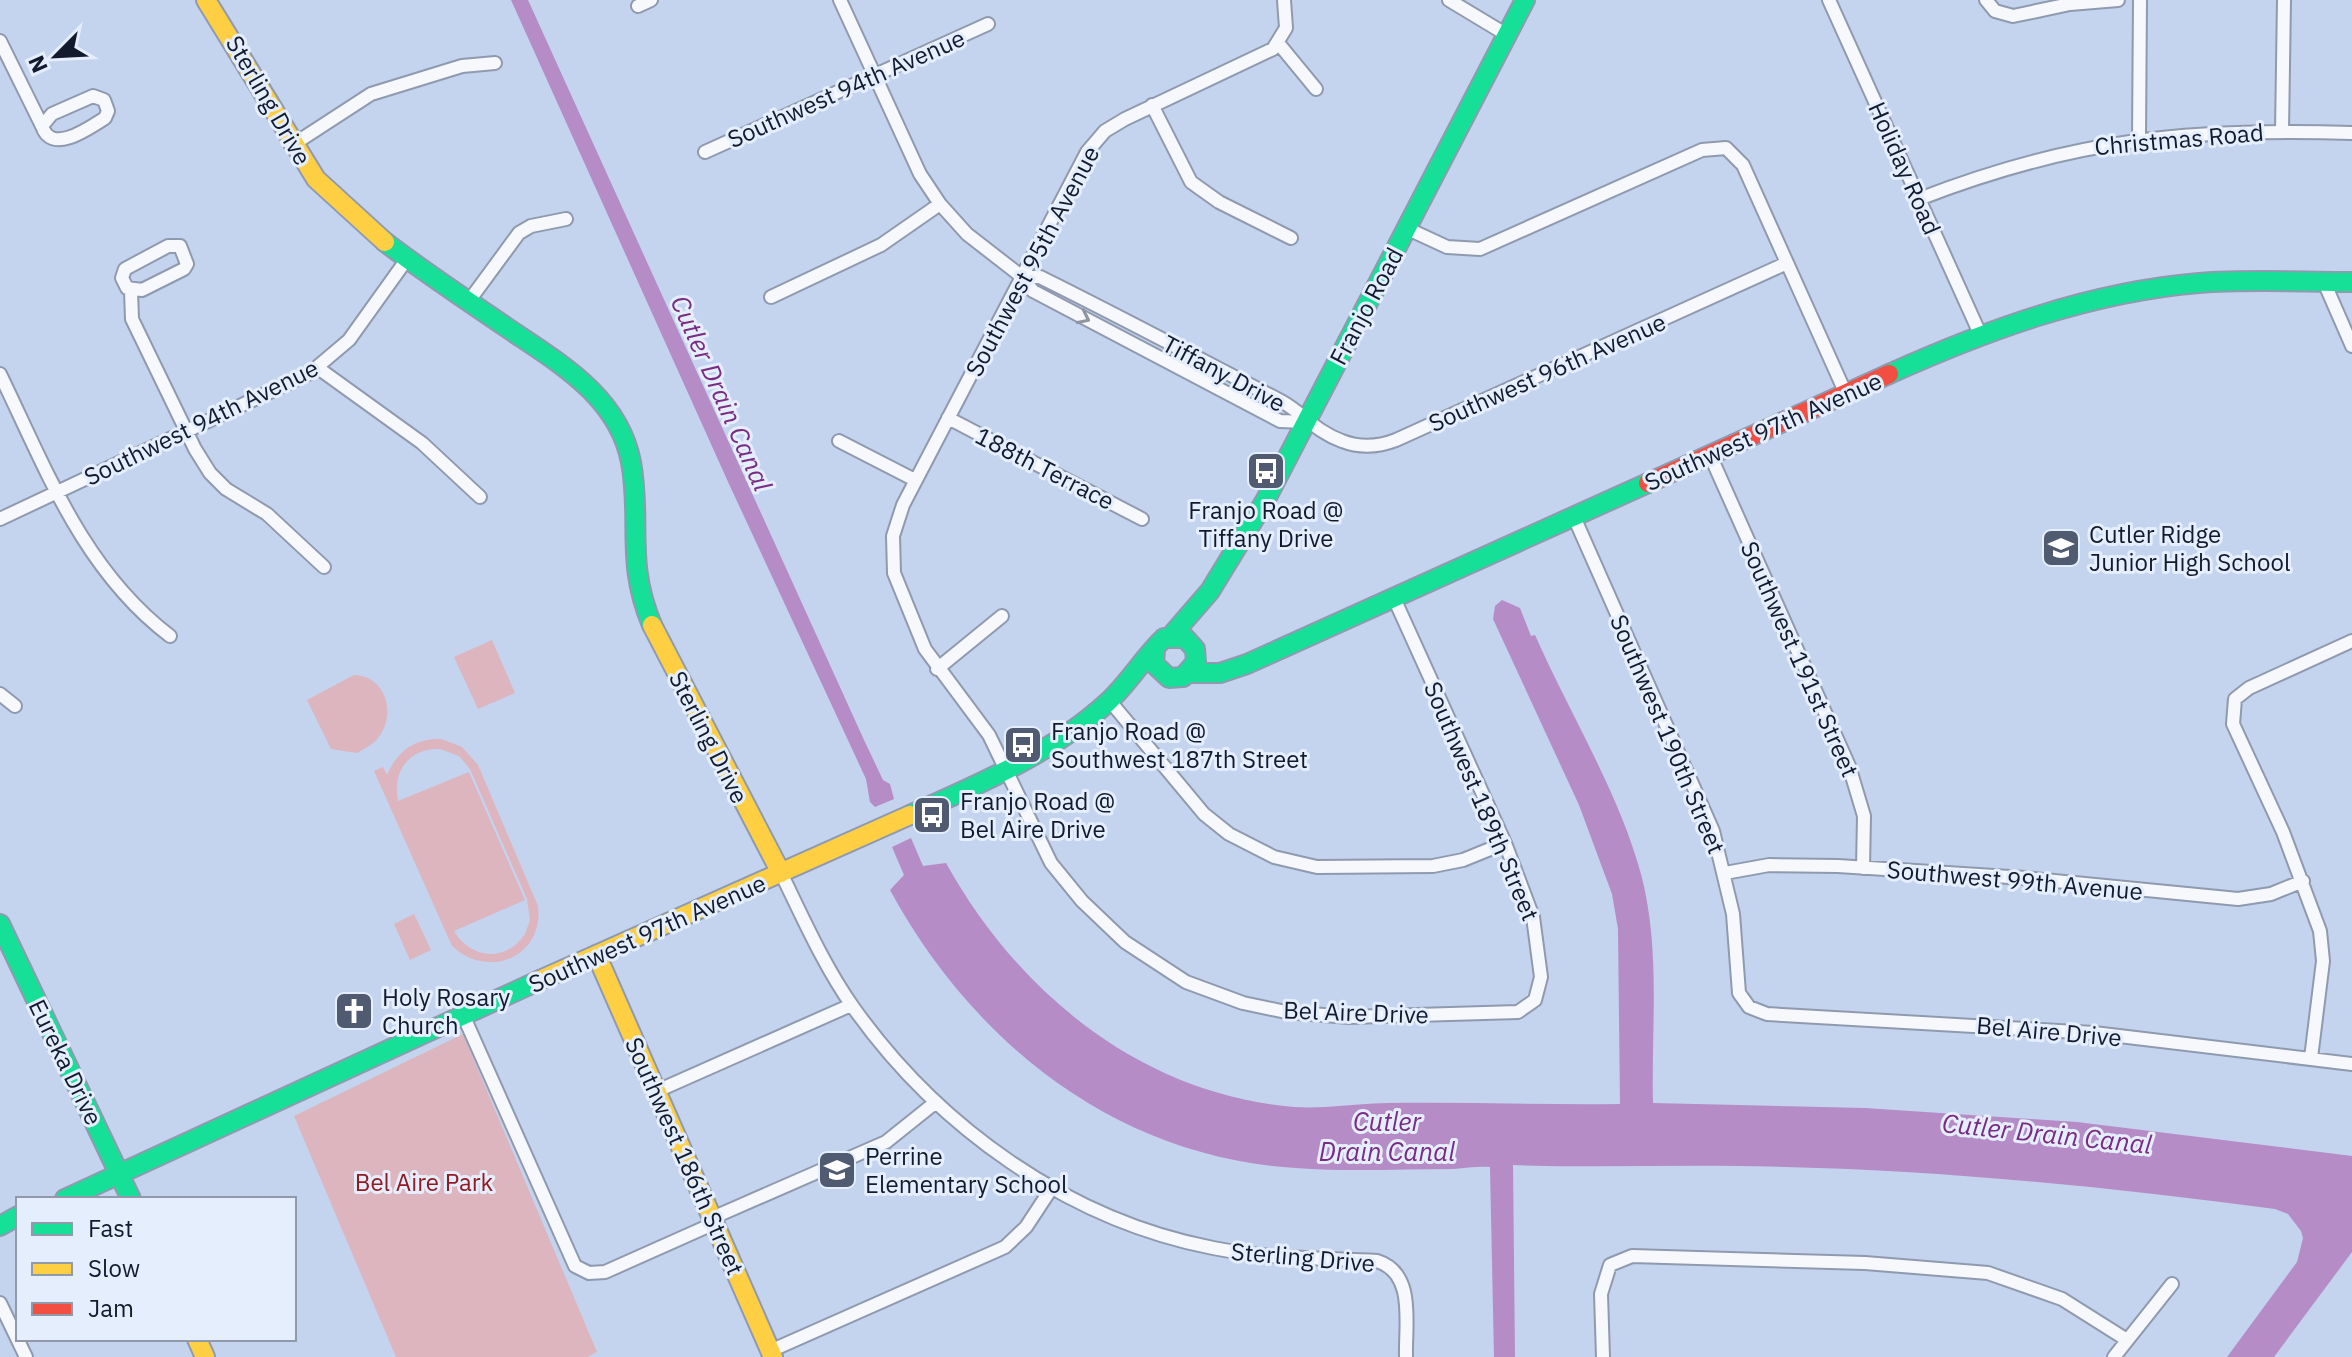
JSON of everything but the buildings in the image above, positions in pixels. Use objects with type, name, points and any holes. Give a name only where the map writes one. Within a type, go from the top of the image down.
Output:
[{"type":"street","name":"Sterling Drive","points":[[206,0],[237,44],[291,146],[335,200],[407,259],[584,381],[618,424],[634,469],[633,555],[643,601],[714,750],[851,1005],[890,1054],[936,1102],[986,1144],[1051,1189],[1135,1225],[1211,1248],[1272,1258],[1377,1261],[1395,1270],[1404,1290],[1406,1357]]},
{"type":"street","points":[[638,6],[651,0]]},
{"type":"street","name":"Tiffany Drive","points":[[840,0],[911,158],[940,204],[980,246],[1021,276],[1040,277],[1065,289],[1287,405],[1305,422]]},
{"type":"street","points":[[1284,0],[1287,20],[1279,44],[1316,89]]},
{"type":"street","points":[[1449,0],[1507,35]]},
{"type":"street","name":"Franjo Road","points":[[1171,636],[1197,606],[1245,535],[1525,0]]},
{"type":"street","name":"Holiday Road","points":[[1829,0],[1981,336]]},
{"type":"street","points":[[1986,0],[1999,14],[2013,16],[2070,4],[2118,0]]},
{"type":"street","points":[[2139,138],[2140,0]]},
{"type":"street","points":[[2282,131],[2284,0]]},
{"type":"street","name":"Southwest 94th Avenue","points":[[705,152],[988,24]]},
{"type":"street","points":[[0,41],[47,137],[59,140],[101,122],[107,115],[107,106],[101,97],[93,96],[52,114],[42,126]]},
{"type":"street","name":"Southwest 95th Avenue","points":[[937,669],[910,619],[894,573],[895,523],[1021,276],[1093,145],[1114,125],[1279,44]]},
{"type":"street","points":[[291,146],[371,94],[462,66],[495,63]]},
{"type":"street","points":[[1152,105],[1191,182],[1219,202],[1291,238]]},
{"type":"street","name":"Christmas Road","points":[[1919,199],[2029,160],[2139,138],[2282,131],[2352,133]]},
{"type":"street","points":[[1406,228],[1447,247],[1480,249],[1702,150],[1722,147],[1737,155],[1743,165],[1846,394]]},
{"type":"street","points":[[771,297],[881,245],[940,204]]},
{"type":"street","points":[[469,301],[519,233],[531,226],[566,219]]},
{"type":"street","points":[[131,291],[142,290],[184,269],[187,264],[185,251],[180,246],[168,246],[125,269],[122,278],[131,291],[132,319],[203,462],[218,481],[267,514],[324,567]]},
{"type":"street","name":"Southwest 94th Avenue","points":[[0,519],[318,368],[349,340],[407,259]]},
{"type":"street","name":"Southwest 96th Avenue","points":[[1305,422],[1344,442],[1385,444],[1787,263]]},
{"type":"street","points":[[2324,282],[2352,346]]},
{"type":"street","name":"Southwest 97th Avenue","points":[[1189,673],[1213,673],[1247,664],[1846,394],[1981,336],[2055,310],[2139,291],[2199,283],[2352,282]]},
{"type":"street","points":[[318,368],[422,443],[480,497]]},
{"type":"street","points":[[0,374],[57,492],[100,568],[143,616],[170,636]]},
{"type":"street","name":"188th Terrace","points":[[948,418],[1142,519]]},
{"type":"street","points":[[839,441],[915,480]]},
{"type":"street","name":"Southwest 191st Street","points":[[1710,455],[1849,766],[1864,816],[1863,868]]},
{"type":"street","name":"Southwest 190th Street","points":[[1574,517],[1702,802],[1725,873],[1735,929],[1738,989],[1747,1005]]},
{"type":"street","name":"Southwest 189th Street","points":[[1393,596],[1530,905],[1540,954],[1539,987],[1535,1000],[1527,1008]]},
{"type":"street","name":"Franjo Road","points":[[1194,649],[1197,606]]},
{"type":"street","points":[[937,669],[1002,616]]},
{"type":"street","points":[[1194,649],[1189,673],[1176,679],[1163,675],[1154,664],[1155,649],[1171,636],[1194,649],[1226,669]]},
{"type":"street","points":[[2311,1058],[2323,957],[2319,923],[2234,728],[2233,703],[2254,685],[2352,641]]},
{"type":"street","name":"Southwest 97th Avenue","points":[[1128,683],[1131,674],[1155,649]]},
{"type":"street","name":"Bel Aire Drive","points":[[937,669],[982,724],[1044,851],[1068,886],[1125,942],[1193,985],[1257,1007],[1316,1016],[1493,1014],[1527,1008]]},
{"type":"street","name":"Southwest 97th Avenue","points":[[69,1197],[118,1171],[1006,770],[1057,739],[1128,683],[1163,675]]},
{"type":"street","points":[[0,694],[15,706]]},
{"type":"street","points":[[1109,700],[1204,814],[1229,834],[1274,857],[1317,867],[1433,866],[1470,858],[1505,843]]},
{"type":"street","name":"Southwest 99th Avenue","points":[[1725,873],[1774,865],[1863,868],[2238,899],[2259,897],[2303,881]]},
{"type":"street","name":"Eureka Drive","points":[[1,927],[130,1197]]},
{"type":"street","name":"Southwest 186th Street","points":[[597,956],[771,1354]]},
{"type":"street","points":[[657,1091],[851,1005]]},
{"type":"street","name":"Bel Aire Drive","points":[[1747,1005],[1767,1014],[2080,1032],[2352,1064]]},
{"type":"street","points":[[464,1017],[568,1256],[578,1268],[589,1273],[605,1272],[886,1142],[936,1102]]},
{"type":"street","points":[[771,1354],[1005,1247],[1026,1227],[1051,1189]]},
{"type":"street","points":[[1603,1357],[1601,1294],[1610,1265],[1632,1256],[1865,1263],[1977,1272],[2015,1280],[2062,1299],[2127,1340]]},
{"type":"street","points":[[2114,1357],[2172,1284]]},
{"type":"street","points":[[0,1303],[16,1336]]},
{"type":"green space","points":[[492,640],[515,693],[478,709],[454,657]]},
{"type":"green space","points":[[354,675],[365,677],[381,689],[387,708],[384,728],[378,738],[357,753],[331,749],[307,700]]},
{"type":"green space","points":[[431,739],[441,739],[462,747],[478,765],[538,906],[538,924],[532,939],[511,958],[497,962],[481,961],[466,956],[452,946],[374,771],[383,767],[387,775],[401,753]],"holes":[[[440,749],[459,756],[470,769],[527,899],[530,920],[525,934],[508,950],[498,953],[478,952],[454,931],[525,900],[469,772],[398,801],[400,771],[412,757],[420,752]]]},
{"type":"green space","points":[[414,914],[431,950],[410,960],[394,924]]},
{"type":"green space","name":"Bel Aire Park","points":[[463,1034],[597,1352],[587,1357],[396,1357],[294,1116]]},
{"type":"water","name":"Cutler Drain Canal","points":[[511,0],[528,0],[864,740],[883,780],[890,784],[894,799],[875,807],[870,802],[866,779]]},
{"type":"water","name":"Cutler Drain Canal","points":[[1502,600],[1520,608],[1531,636],[1535,635],[1607,783],[1632,844],[1651,931],[1653,1103],[1865,1108],[2077,1122],[2352,1156],[2352,1252],[2274,1357],[2227,1357],[2297,1262],[2303,1238],[2301,1231],[2288,1214],[2275,1209],[2074,1185],[1872,1170],[1513,1165],[1515,1357],[1494,1357],[1490,1167],[1296,1168],[1230,1159],[1168,1141],[1110,1116],[1057,1082],[1007,1042],[963,996],[924,945],[890,890],[904,875],[892,847],[911,838],[923,866],[946,863],[975,910],[1009,954],[1047,994],[1090,1029],[1136,1058],[1185,1082],[1238,1098],[1294,1107],[1390,1103],[1620,1104],[1618,929],[1612,894],[1579,805],[1493,619],[1495,606]]},
{"type":"traffic: fast","points":[[1171,636],[1210,591],[1265,501],[1525,0]]},
{"type":"traffic: fast","points":[[385,242],[565,367],[583,382],[613,418],[624,438],[631,462],[636,561],[652,625]]},
{"type":"traffic: fast","points":[[1889,374],[2001,328],[2118,295],[2199,283],[2352,282]]},
{"type":"traffic: fast","points":[[1189,673],[1220,673],[1247,664],[1648,483]]},
{"type":"traffic: fast","points":[[910,815],[962,792],[1062,738],[1107,703],[1164,638],[1185,638],[1195,649],[1196,662],[1183,677],[1169,678],[1154,664],[1155,649]]},
{"type":"traffic: fast","points":[[0,924],[130,1197]]},
{"type":"traffic: fast","points":[[69,1197],[540,980]]},
{"type":"traffic: fast","points":[[0,1226],[16,1217]]},
{"type":"traffic: slow","points":[[206,0],[316,179],[385,242]]},
{"type":"traffic: slow","points":[[652,625],[781,873]]},
{"type":"traffic: slow","points":[[540,980],[910,815]]},
{"type":"traffic: slow","points":[[597,956],[773,1357]]},
{"type":"traffic: slow","points":[[198,1341],[205,1357]]},
{"type":"traffic: jam","points":[[1648,483],[1889,374]]},
{"type":"place","name":"Franjo Road @ Tiffany Drive","points":[[1266,471]]},
{"type":"place","name":"Cutler Ridge Junior High School","points":[[2061,548]]},
{"type":"place","name":"Franjo Road @ Southwest 187th Street","points":[[1023,745]]},
{"type":"place","name":"Franjo Road @ Bel Aire Drive","points":[[932,815]]},
{"type":"place","name":"Holy Rosary Church","points":[[354,1011]]},
{"type":"place","name":"Perrine Elementary School","points":[[837,1170]]}]
